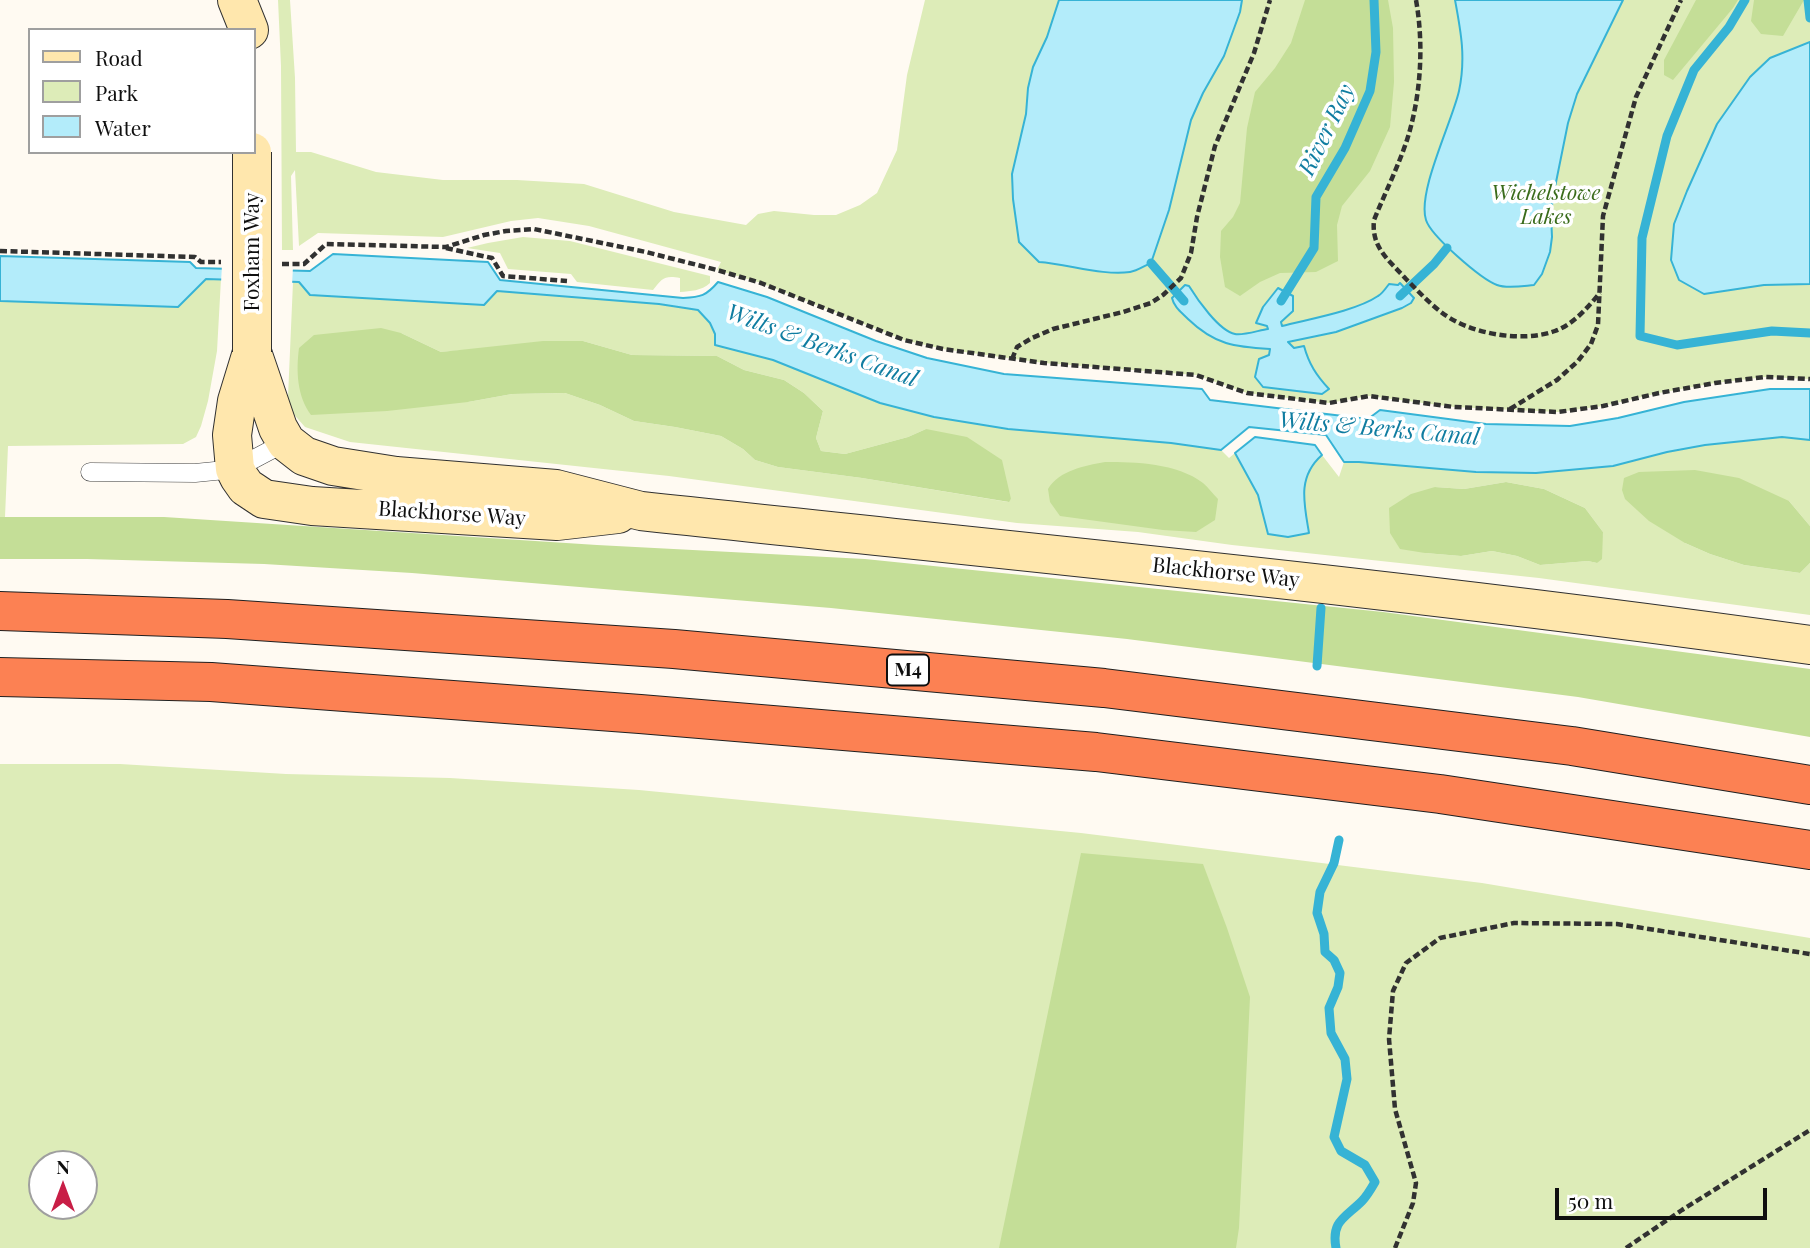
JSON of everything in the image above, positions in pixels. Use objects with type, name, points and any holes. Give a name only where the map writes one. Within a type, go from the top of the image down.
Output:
[{"type":"highway","name":"M4","points":[[0,611],[228,619],[660,648],[1104,688],[1572,746],[1810,785]]},
{"type":"highway","points":[[0,677],[211,682],[1096,752],[1440,794],[1810,850]]},
{"type":"main road","points":[[237,0],[250,28]]},
{"type":"main road","points":[[252,28],[261,0]]},
{"type":"main road","name":"Foxham Way","points":[[235,469],[233,423],[252,352],[252,154]]},
{"type":"main road","name":"Foxham Way","points":[[252,352],[278,428],[299,451]]},
{"type":"main road","name":"Blackhorse Way","points":[[299,451],[333,466],[396,476],[556,489],[640,511],[1355,587],[1810,645]]},
{"type":"main road","name":"Blackhorse Way","points":[[235,469],[246,487],[264,499],[312,506],[557,521],[640,511]]},
{"type":"lane","points":[[90,472],[195,473],[235,469],[299,451]]},
{"type":"path","points":[[1012,359],[1017,347],[1032,338],[1053,329],[1151,303],[1181,278],[1191,253],[1215,146],[1254,53],[1270,0]]},
{"type":"path","points":[[1416,0],[1420,46],[1414,113],[1406,142],[1374,220],[1373,233],[1383,254],[1442,313],[1454,321],[1497,335],[1518,337],[1556,331],[1582,314],[1600,293]]},
{"type":"path","points":[[1507,410],[1558,380],[1591,344],[1598,325],[1604,216],[1636,97],[1681,0]]},
{"type":"path","points":[[446,247],[506,231],[534,229],[560,233],[646,252],[761,283],[904,340],[943,349],[1012,359],[1196,376],[1247,393],[1329,403],[1369,396],[1454,407],[1558,412],[1581,410],[1715,383],[1765,377],[1810,379]]},
{"type":"path","points":[[279,264],[304,264],[326,244],[446,247],[492,258],[503,276],[568,281]]},
{"type":"path","points":[[0,251],[195,257],[201,262],[227,262]]},
{"type":"path","points":[[1395,1248],[1413,1203],[1416,1183],[1395,1110],[1389,1039],[1393,991],[1406,963],[1440,938],[1514,923],[1617,924],[1810,954]]},
{"type":"path","points":[[1626,1248],[1810,1130]]},
{"type":"green space","name":"Wichelstowe Lakes","points":[[278,0],[290,0],[296,152],[311,152],[376,172],[443,180],[584,184],[674,212],[746,225],[758,214],[774,211],[836,215],[860,205],[877,193],[897,150],[907,75],[925,0],[1810,0],[1810,379],[1765,377],[1715,383],[1603,406],[1558,412],[1454,407],[1369,396],[1329,403],[1247,393],[1196,375],[1044,363],[943,349],[904,340],[761,283],[717,270],[721,262],[589,226],[538,218],[511,221],[443,237],[318,233],[299,246],[295,170],[291,176],[293,250],[282,250]]},
{"type":"green space","points":[[1305,0],[1388,0],[1393,28],[1394,82],[1390,127],[1370,171],[1342,206],[1337,225],[1338,261],[1316,272],[1280,273],[1260,282],[1240,296],[1225,287],[1220,257],[1221,231],[1240,203],[1247,128],[1255,92],[1291,43]]},
{"type":"green space","points":[[1696,0],[1738,0],[1673,80],[1664,75],[1664,60]]},
{"type":"green space","points":[[1754,0],[1804,0],[1783,36],[1761,34],[1751,21]]},
{"type":"green space","points":[[523,237],[570,241],[710,276],[710,283],[699,289],[680,292],[680,278],[675,277],[664,278],[653,290],[577,282],[571,274],[508,269],[500,253],[467,248]]},
{"type":"green space","points":[[206,279],[221,279],[217,351],[208,401],[196,437],[183,444],[8,446],[5,517],[0,517],[0,301],[177,307]]},
{"type":"green space","points":[[293,282],[299,282],[310,295],[484,305],[497,291],[659,304],[697,310],[710,323],[715,334],[715,345],[773,360],[880,403],[934,417],[1008,429],[1171,443],[1221,450],[1229,458],[1235,453],[1258,495],[1268,534],[1309,533],[1305,501],[1306,481],[1314,463],[1322,455],[1339,477],[1344,462],[1476,472],[1536,473],[1705,445],[1782,437],[1810,440],[1810,526],[1789,501],[1685,543],[1744,565],[1800,573],[1810,563],[1810,615],[1539,578],[1232,545],[1138,532],[1017,523],[669,476],[350,442],[305,427],[290,410],[288,397]],"holes":[[[401,333],[441,352],[583,341],[632,355],[717,356],[744,370],[784,380],[804,393],[823,411],[816,438],[821,451],[845,454],[908,437],[926,429],[1011,499],[1008,502],[778,467],[755,460],[721,436],[634,421],[565,393],[512,394],[468,402]],[[1506,482],[1544,489],[1585,508],[1603,532],[1597,563],[1588,561],[1540,565],[1517,556],[1492,551],[1461,556],[1425,553],[1435,487],[1464,489]]]},
{"type":"green space","points":[[381,328],[401,333],[441,352],[543,341],[583,341],[632,355],[717,356],[744,370],[784,380],[804,393],[823,411],[816,438],[821,451],[845,454],[908,437],[926,429],[967,437],[1002,460],[1011,499],[1009,502],[778,467],[755,460],[721,436],[634,421],[565,393],[512,394],[387,411],[311,415],[303,400],[299,383],[299,348],[314,335]]},
{"type":"green space","points":[[1105,462],[1156,465],[1193,476],[1218,499],[1215,520],[1196,532],[1060,516],[1050,502],[1048,489],[1053,483],[1073,470]]},
{"type":"green space","points":[[1695,470],[1739,478],[1789,501],[1810,526],[1810,563],[1800,573],[1744,565],[1710,554],[1685,543],[1649,521],[1625,499],[1622,490],[1624,478],[1639,472]]},
{"type":"green space","points":[[1506,482],[1544,489],[1585,508],[1603,532],[1602,559],[1597,563],[1588,561],[1540,565],[1517,556],[1492,551],[1461,556],[1425,553],[1400,549],[1390,533],[1389,508],[1411,494],[1435,487],[1464,489]]},
{"type":"green space","points":[[0,517],[164,517],[865,559],[1383,612],[1810,669],[1810,737],[1578,697],[1127,639],[831,608],[412,573],[264,564],[0,559]]},
{"type":"green space","points":[[0,764],[120,764],[286,774],[450,778],[639,790],[1081,833],[1482,883],[1810,938],[1810,1248],[0,1248]]},
{"type":"green space","points":[[1081,853],[1203,864],[1250,997],[1236,1248],[999,1248]]},
{"type":"water","points":[[1059,0],[1242,0],[1224,56],[1191,120],[1169,210],[1151,263],[1133,271],[1108,272],[1039,262],[1019,242],[1012,174],[1026,114],[1033,67],[1047,37]]},
{"type":"water","points":[[1455,0],[1623,0],[1577,94],[1568,123],[1553,197],[1550,252],[1542,274],[1534,285],[1505,287],[1490,281],[1446,246],[1426,220],[1426,192],[1461,79],[1462,45]]},
{"type":"water","points":[[1810,42],[1810,284],[1764,285],[1704,294],[1679,280],[1671,260],[1674,224],[1687,191],[1717,124],[1750,77],[1770,58]]},
{"type":"water","name":"Wilts & Berks Canal","points":[[333,254],[488,262],[500,280],[683,298],[703,295],[718,282],[767,297],[876,341],[927,358],[1004,374],[1202,389],[1210,400],[1368,419],[1380,410],[1486,424],[1570,426],[1684,402],[1770,389],[1810,389],[1810,440],[1782,437],[1705,445],[1613,466],[1536,473],[1476,472],[1344,462],[1326,435],[1249,427],[1221,450],[1008,429],[934,417],[880,403],[773,360],[715,345],[715,334],[710,323],[698,310],[659,304],[497,291],[484,305],[310,295],[299,282],[206,279],[178,307],[0,301],[0,256],[190,262],[196,268],[310,271]]},
{"type":"water","points":[[1400,283],[1414,298],[1402,308],[1336,332],[1288,342],[1294,348],[1304,346],[1314,369],[1329,389],[1322,394],[1263,387],[1255,377],[1259,359],[1269,355],[1270,349],[1226,343],[1207,334],[1176,307],[1172,298],[1185,285],[1189,286],[1222,327],[1229,332],[1242,334],[1268,329],[1267,326],[1256,323],[1263,307],[1278,288],[1293,296],[1293,311],[1281,322],[1282,326],[1358,306],[1379,295],[1389,284]]},
{"type":"water","points":[[1255,437],[1315,445],[1322,455],[1309,472],[1304,491],[1309,533],[1288,537],[1268,534],[1258,495],[1235,453]]},
{"type":"pier","points":[[222,265],[293,267],[292,285],[221,283]]},
{"type":"waterway","name":"River Ray","points":[[1281,301],[1314,248],[1316,197],[1345,148],[1370,91],[1376,52],[1374,0]]},
{"type":"waterway","points":[[1745,0],[1729,27],[1694,70],[1667,136],[1642,238],[1640,336],[1677,345],[1772,331],[1810,333]]},
{"type":"waterway","points":[[1808,0],[1810,18]]},
{"type":"waterway","points":[[1400,296],[1447,248]]},
{"type":"waterway","points":[[1151,263],[1184,301]]},
{"type":"waterway","name":"River Ray","points":[[1317,666],[1321,608]]},
{"type":"waterway","name":"River Ray","points":[[1336,1248],[1338,1226],[1364,1199],[1375,1182],[1365,1165],[1341,1151],[1334,1137],[1347,1079],[1345,1059],[1331,1033],[1329,1008],[1338,987],[1340,973],[1334,960],[1325,952],[1324,934],[1317,913],[1320,892],[1334,863],[1339,840]]}]
